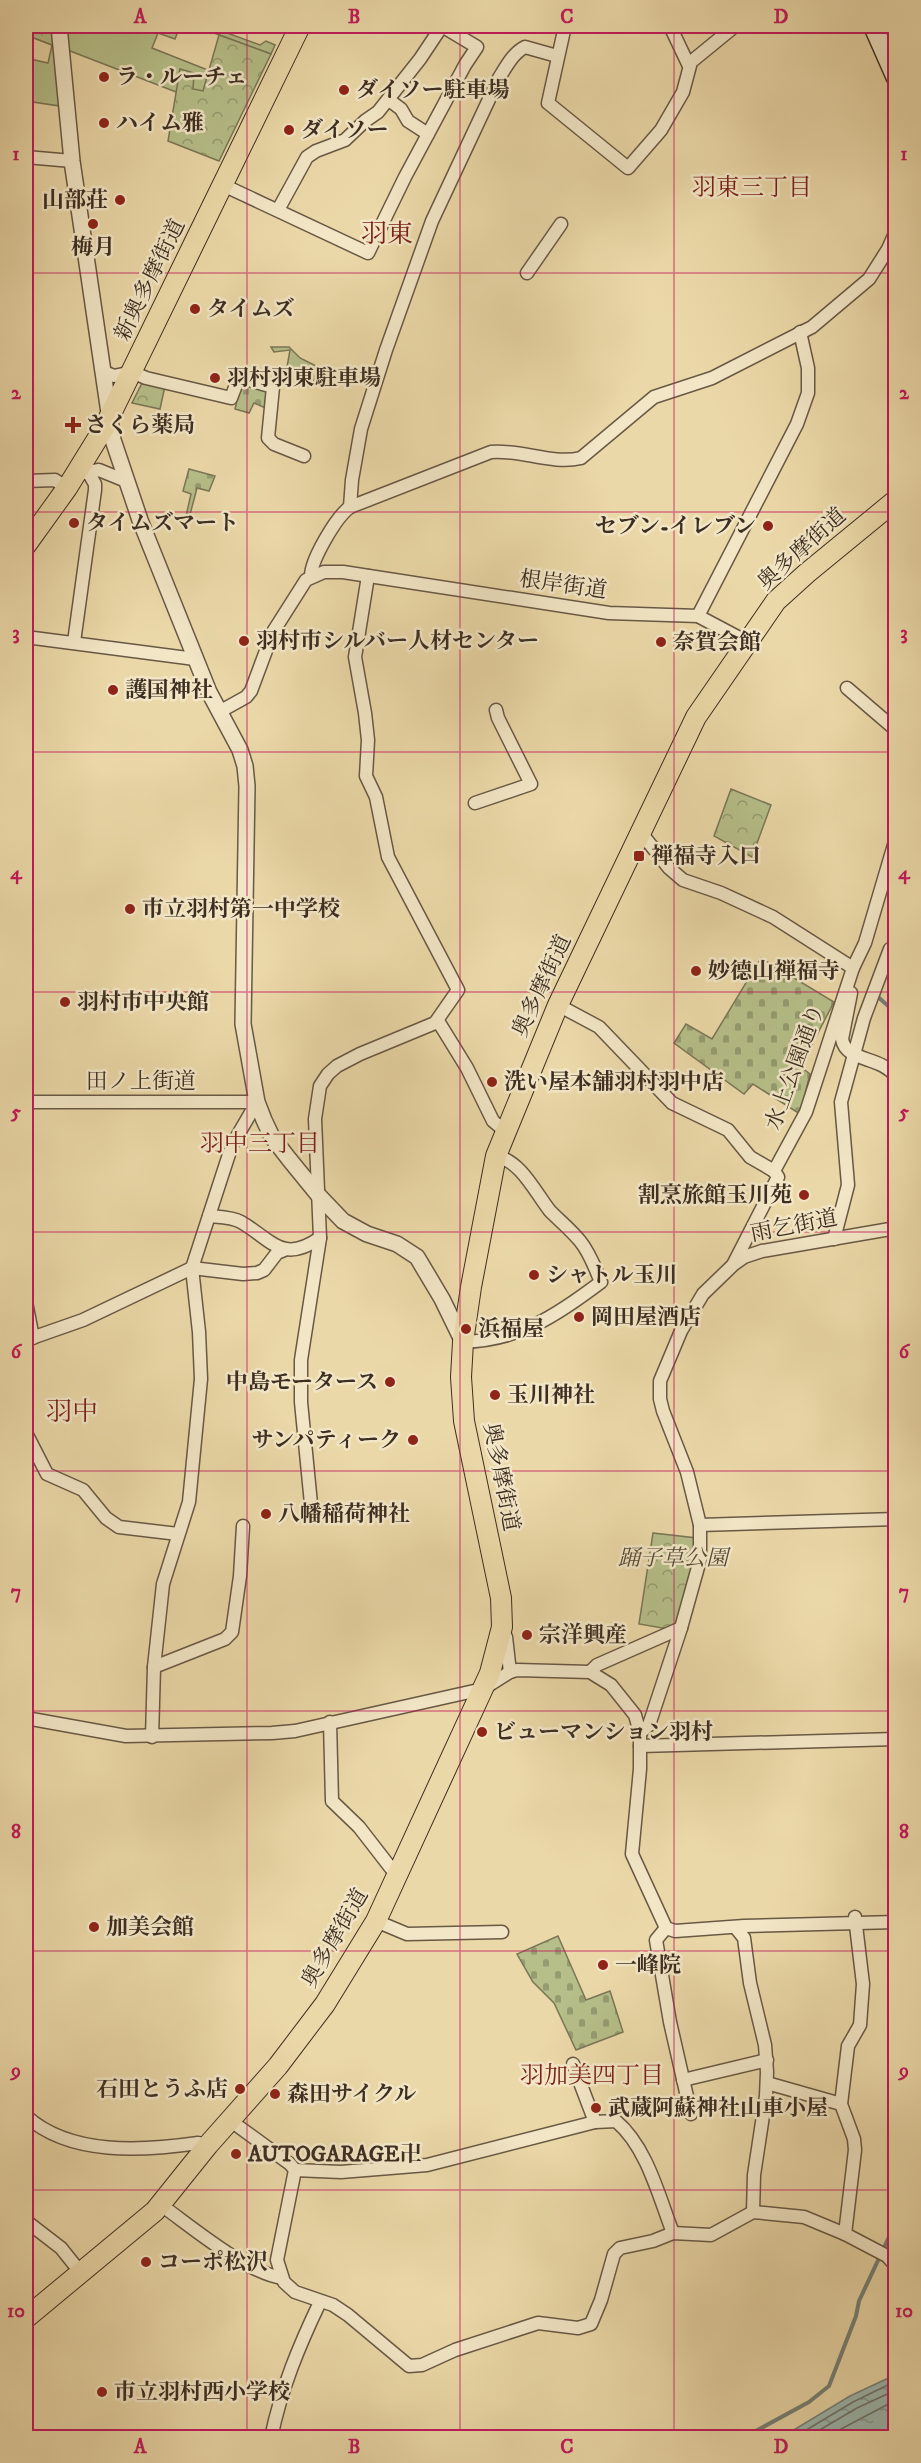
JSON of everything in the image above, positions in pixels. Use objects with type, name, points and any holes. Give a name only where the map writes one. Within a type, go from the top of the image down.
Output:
[{"type":"main road","name":"新奥多摩街道","points":[[26,544],[77,478],[109,418],[300,26]]},
{"type":"main road","points":[[873,26],[896,78]]},
{"type":"main road","name":"奥多摩街道","points":[[26,2318],[161,2205],[208,2145],[308,2030],[376,1921],[483,1689],[496,1655],[502,1627],[501,1598],[464,1421],[461,1377],[463,1342],[485,1206],[496,1156],[505,1131],[558,1005],[642,834],[696,717],[776,601],[896,500]]},
{"type":"street","points":[[59,26],[72,161],[109,418],[126,481],[195,659],[245,765],[247,786],[243,1024],[257,1102],[272,1137],[320,1197],[343,1221],[356,1229],[397,1244],[417,1257],[442,1299],[463,1342],[494,1340],[522,1331],[539,1323],[601,1282],[592,1259],[580,1241],[549,1209],[507,1158],[496,1156]]},
{"type":"street","points":[[223,185],[368,253],[428,134],[477,47],[442,26],[389,100],[349,137],[311,154],[278,210]]},
{"type":"street","points":[[565,26],[548,103],[628,168],[661,130],[683,92],[688,66],[694,58],[735,26]]},
{"type":"street","points":[[670,26],[688,66]]},
{"type":"street","points":[[350,507],[352,480],[368,406],[432,220],[508,63],[519,50],[525,47],[557,56]]},
{"type":"street","points":[[389,100],[400,109],[408,121],[428,134]]},
{"type":"street","points":[[26,157],[72,161]]},
{"type":"street","points":[[527,273],[561,224]]},
{"type":"street","points":[[219,712],[234,705],[251,691],[273,632],[311,576],[311,567],[340,516],[350,507],[491,452],[581,458],[654,397],[712,378],[812,327],[869,279],[888,249],[896,231]]},
{"type":"street","points":[[698,616],[797,424],[808,393],[808,368],[800,332]]},
{"type":"street","points":[[102,372],[114,376],[132,372],[146,378],[231,398],[239,377],[273,387],[268,438],[274,444],[304,456]]},
{"type":"street","points":[[26,481],[77,478],[103,471],[126,481]]},
{"type":"street","points":[[74,642],[95,490],[95,484],[77,478]]},
{"type":"street","name":"根岸街道","points":[[311,576],[331,571],[609,613],[698,616],[747,642]]},
{"type":"street","points":[[312,1514],[301,1402],[301,1360],[320,1238],[315,1119],[318,1093],[328,1074],[360,1054],[438,1021],[458,990],[388,857],[376,797],[366,776],[368,740],[355,657],[368,576]]},
{"type":"street","points":[[26,637],[195,659]]},
{"type":"street","points":[[847,688],[896,730]]},
{"type":"street","points":[[475,802],[531,784],[496,710]]},
{"type":"street","points":[[642,834],[669,868],[683,879],[722,893],[773,917],[853,968],[854,976],[842,1039],[844,1047],[853,1055],[881,1064],[891,1070],[896,1077]]},
{"type":"street","name":"水上公園通り","points":[[774,1171],[806,1112],[853,968],[865,944],[895,839]]},
{"type":"street","points":[[834,1239],[848,1185],[841,1102],[864,1018],[890,949]]},
{"type":"street","points":[[558,1005],[599,1027],[672,1103],[728,1130],[750,1157],[774,1171]]},
{"type":"street","points":[[438,1021],[467,1068],[493,1120],[505,1131]]},
{"type":"street","name":"田ノ上街道","points":[[26,1102],[257,1102]]},
{"type":"street","points":[[152,1737],[154,1667],[163,1584],[189,1502],[201,1378],[192,1268],[232,1145],[257,1102]]},
{"type":"street","name":"雨乞街道","points":[[734,1264],[778,1177],[774,1171]]},
{"type":"street","points":[[209,1216],[239,1221],[284,1250]]},
{"type":"street","name":"雨乞街道","points":[[734,1264],[752,1253],[896,1228]]},
{"type":"street","points":[[26,1302],[29,1339],[83,1320],[192,1268],[243,1274],[257,1273],[264,1270],[277,1254],[284,1250],[299,1248],[320,1238]]},
{"type":"street","points":[[640,1733],[649,1725],[681,1628],[700,1560],[700,1525],[687,1472],[663,1411],[660,1400],[660,1381],[681,1331],[695,1305],[712,1283],[734,1264]]},
{"type":"street","points":[[26,1433],[47,1474],[83,1490],[106,1518],[119,1527],[178,1534]]},
{"type":"street","points":[[700,1525],[896,1519]]},
{"type":"street","points":[[154,1667],[225,1639],[232,1632],[240,1576],[243,1526]]},
{"type":"street","points":[[502,1627],[508,1645],[510,1672]]},
{"type":"street","points":[[590,1672],[597,1665],[681,1628]]},
{"type":"street","points":[[26,1718],[112,1735],[152,1737],[272,1733],[294,1731],[483,1689],[510,1672],[534,1670],[590,1672],[612,1685],[635,1715],[640,1733],[640,1768],[633,1854],[666,1928],[675,1931],[856,1920],[896,1922]]},
{"type":"street","points":[[330,1722],[332,1801],[359,1827],[397,1876]]},
{"type":"street","points":[[640,1746],[896,1739]]},
{"type":"street","points":[[845,2234],[855,2150],[854,2139],[841,2104],[848,2046],[860,2025],[863,1984],[856,1920]]},
{"type":"street","points":[[376,1921],[407,1934],[502,1932]]},
{"type":"street","points":[[666,1928],[656,1940],[670,2022],[691,2114]]},
{"type":"street","points":[[736,1928],[744,1938],[750,1983],[765,2045],[766,2060],[767,2083],[754,2175],[753,2212]]},
{"type":"street","points":[[683,2080],[766,2060]]},
{"type":"street","points":[[573,2064],[595,2122]]},
{"type":"street","points":[[767,2083],[841,2104]]},
{"type":"street","points":[[26,2116],[58,2136],[92,2145],[127,2148],[198,2143],[208,2145]]},
{"type":"street","points":[[231,2121],[295,2170],[341,2172],[428,2165],[595,2122],[616,2121],[628,2132],[646,2164],[673,2233]]},
{"type":"street","points":[[295,2170],[277,2260],[282,2278],[295,2292],[333,2306],[348,2315],[405,2365],[417,2366],[464,2347],[538,2323],[578,2328],[587,2326],[595,2317],[616,2251],[673,2233],[711,2235],[753,2212],[804,2217],[845,2234],[886,2257]]},
{"type":"street","points":[[161,2205],[232,2255],[272,2276],[282,2278]]},
{"type":"street","points":[[26,2221],[61,2248],[81,2272]]},
{"type":"street","points":[[271,2438],[277,2405],[288,2373],[320,2302]]},
{"type":"green space","points":[[26,26],[180,26],[175,39],[158,33],[152,48],[243,84],[259,77],[234,129],[228,112],[52,44],[55,46],[60,106],[26,101],[26,58],[48,63],[52,45],[26,35]]},
{"type":"green space","points":[[28,26],[53,26],[55,46],[26,35]]},
{"type":"green space","points":[[195,26],[208,26],[260,45],[266,41],[275,45],[271,54]]},
{"type":"green space","points":[[219,35],[271,54],[219,161],[168,141],[180,69],[194,73],[193,89],[203,91]]},
{"type":"green space","points":[[271,347],[289,347],[300,358],[318,367],[312,387],[284,384],[290,350],[274,352]]},
{"type":"green space","points":[[143,381],[165,386],[160,409],[132,403]]},
{"type":"green space","points":[[241,382],[268,389],[268,409],[254,403],[249,413],[235,409]]},
{"type":"green space","points":[[189,469],[215,476],[209,491],[197,488],[187,526],[184,525],[191,494],[183,491]]},
{"type":"green space","points":[[731,789],[771,805],[752,857],[714,836]]},
{"type":"green space","points":[[761,958],[834,1002],[808,1052],[798,1044],[789,1058],[810,1074],[800,1114],[753,1084],[744,1094],[674,1043],[686,1024],[712,1039]]},
{"type":"green space","name":"踊子草公園","points":[[653,1533],[697,1538],[696,1563],[678,1624],[668,1629],[639,1624]]},
{"type":"green space","points":[[558,1936],[586,2000],[610,1991],[623,2032],[576,2050],[554,2003],[533,1982],[517,1954]]},
{"type":"water","points":[[895,2375],[895,2437],[782,2437],[850,2396]]},
{"type":"waterway","points":[[877,996],[896,1013]]},
{"type":"waterway","points":[[743,2438],[809,2402],[829,2386],[856,2316],[859,2301],[896,2222]]},
{"type":"place","name":"ラ・ルーチェ","points":[[104,77]]},
{"type":"place","name":"ダイソー駐車場","points":[[344,90]]},
{"type":"place","name":"ハイム雅","points":[[104,123]]},
{"type":"place","name":"ダイソー","points":[[289,130]]},
{"type":"place","name":"山部荘","points":[[120,200]]},
{"type":"place","name":"梅月","points":[[93,224]]},
{"type":"place","name":"タイムズ","points":[[195,309]]},
{"type":"place","name":"羽村羽東駐車場","points":[[215,378]]},
{"type":"place","name":"さくら薬局","points":[[73,425]]},
{"type":"place","name":"タイムズマート","points":[[74,523]]},
{"type":"place","name":"セブン-イレブン","points":[[768,526]]},
{"type":"place","name":"羽村市シルバー人材センター","points":[[244,641]]},
{"type":"place","name":"奈賀会館","points":[[661,642]]},
{"type":"place","name":"護国神社","points":[[113,690]]},
{"type":"place","name":"禅福寺入口","points":[[639,856]]},
{"type":"place","name":"市立羽村第一中学校","points":[[130,909]]},
{"type":"place","name":"妙德山禅福寺","points":[[696,971]]},
{"type":"place","name":"羽村市中央館","points":[[65,1002]]},
{"type":"place","name":"洗い屋本舗羽村羽中店","points":[[492,1082]]},
{"type":"place","name":"割烹旅館玉川苑","points":[[804,1195]]},
{"type":"place","name":"シャトル玉川","points":[[534,1275]]},
{"type":"place","name":"岡田屋酒店","points":[[579,1317]]},
{"type":"place","name":"浜福屋","points":[[466,1329]]},
{"type":"place","name":"中島モータース","points":[[390,1382]]},
{"type":"place","name":"玉川神社","points":[[495,1395]]},
{"type":"place","name":"サンパティーク","points":[[413,1440]]},
{"type":"place","name":"八幡稲荷神社","points":[[266,1514]]},
{"type":"place","name":"宗洋興産","points":[[527,1635]]},
{"type":"place","name":"ビューマンション羽村","points":[[482,1732]]},
{"type":"place","name":"加美会館","points":[[94,1927]]},
{"type":"place","name":"一峰院","points":[[603,1965]]},
{"type":"place","name":"石田とうふ店","points":[[240,2089]]},
{"type":"place","name":"森田サイクル","points":[[275,2094]]},
{"type":"place","name":"武蔵阿蘇神社山車小屋","points":[[596,2108]]},
{"type":"place","name":"AUTOGARAGE卍","points":[[236,2154]]},
{"type":"place","name":"コーポ松沢","points":[[146,2262]]},
{"type":"place","name":"市立羽村西小学校","points":[[102,2392]]},
{"type":"district","name":"羽東三丁目","points":[[752,188]]},
{"type":"district","name":"羽東","points":[[387,234]]},
{"type":"district","name":"羽中三丁目","points":[[260,1144]]},
{"type":"district","name":"羽中","points":[[72,1412]]},
{"type":"district","name":"羽加美四丁目","points":[[592,2076]]}]
